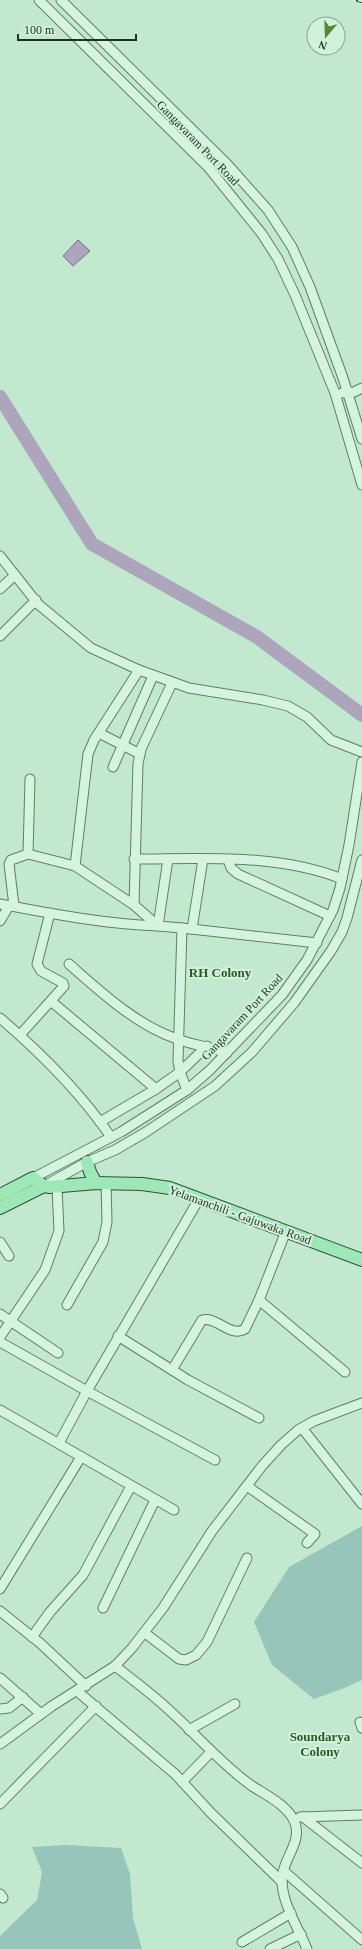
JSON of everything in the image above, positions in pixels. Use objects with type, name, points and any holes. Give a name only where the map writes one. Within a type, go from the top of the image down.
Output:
[{"type":"main road","points":[[87,1162],[90,1172],[101,1183]]},
{"type":"main road","points":[[0,1195],[33,1178],[44,1186],[0,1208]]},
{"type":"main road","name":"Yelamanchili - Gajuwaka Road","points":[[44,1186],[57,1187],[101,1183],[142,1184],[170,1188],[362,1260]]},
{"type":"street","name":"Gangavaram Port Road","points":[[39,0],[208,167],[262,234],[278,259],[295,295],[335,393],[362,485]]},
{"type":"street","name":"Gangavaram Port Road","points":[[61,0],[226,164],[268,210],[292,247],[310,287],[348,393],[362,439]]},
{"type":"street","points":[[335,393],[348,393],[362,388]]},
{"type":"street","points":[[0,556],[37,602],[48,613],[91,648],[153,676],[195,690],[263,700],[288,706],[308,717],[336,743],[362,752]]},
{"type":"street","points":[[0,588],[15,575]]},
{"type":"street","points":[[0,636],[37,602]]},
{"type":"street","points":[[75,866],[85,767],[88,754],[98,732],[139,670]]},
{"type":"street","points":[[113,767],[153,676]]},
{"type":"street","points":[[134,905],[134,859],[140,754],[172,683]]},
{"type":"street","points":[[98,732],[122,746],[140,754]]},
{"type":"street","name":"Gangavaram Port Road","points":[[33,1178],[110,1137],[187,1090],[227,1053],[282,995],[307,960],[317,942],[326,914],[342,879],[362,762]]},
{"type":"street","points":[[28,854],[30,779]]},
{"type":"street","points":[[0,921],[8,905],[9,864],[11,860],[28,854],[75,866],[134,905],[158,926]]},
{"type":"street","points":[[134,859],[228,859],[287,863],[342,879]]},
{"type":"street","points":[[158,926],[168,859]]},
{"type":"street","points":[[192,929],[203,859]]},
{"type":"street","points":[[228,859],[231,868],[238,874],[326,914]]},
{"type":"street","points":[[44,1186],[87,1162],[115,1150],[133,1140],[209,1090],[234,1070],[268,1034],[314,976],[342,932],[354,897],[362,860]]},
{"type":"street","points":[[8,905],[50,913],[132,925],[182,928],[317,942]]},
{"type":"street","points":[[20,1035],[63,990],[64,985],[41,971],[37,964],[50,913]]},
{"type":"street","points":[[182,928],[178,1039],[180,1072],[187,1090]]},
{"type":"street","points":[[69,964],[145,1024],[178,1039],[207,1046],[227,1053]]},
{"type":"street","points":[[52,1002],[156,1089]]},
{"type":"street","points":[[0,1018],[51,1064],[100,1122],[110,1137]]},
{"type":"street","points":[[255,1023],[268,1034]]},
{"type":"street","points":[[100,1122],[156,1089],[180,1072],[207,1046]]},
{"type":"street","points":[[67,1305],[103,1242],[107,1222],[101,1183]]},
{"type":"street","points":[[0,1337],[45,1270],[59,1231],[57,1187]]},
{"type":"street","points":[[59,1443],[118,1336],[199,1199]]},
{"type":"street","points":[[172,1370],[202,1320],[210,1320],[236,1331],[241,1331],[248,1324],[286,1231]]},
{"type":"street","points":[[0,1242],[9,1256]]},
{"type":"street","points":[[259,1300],[345,1372]]},
{"type":"street","points":[[0,1314],[58,1353]]},
{"type":"street","points":[[118,1336],[172,1370],[259,1418]]},
{"type":"street","points":[[0,1342],[215,1460]]},
{"type":"street","points":[[0,1744],[41,1714],[115,1666],[145,1633],[212,1531],[281,1444],[314,1421],[362,1403]]},
{"type":"street","points":[[0,1410],[174,1510]]},
{"type":"street","points":[[302,1428],[362,1504]]},
{"type":"street","points":[[0,1589],[81,1457]]},
{"type":"street","points":[[32,1637],[60,1600],[83,1575],[131,1486]]},
{"type":"street","points":[[247,1486],[315,1534],[306,1543]]},
{"type":"street","points":[[103,1608],[155,1500]]},
{"type":"street","points":[[145,1633],[179,1659],[186,1660],[196,1655],[207,1642],[247,1558]]},
{"type":"street","points":[[0,1611],[32,1637],[82,1688],[96,1706],[164,1764],[234,1837],[282,1882]]},
{"type":"street","points":[[115,1666],[152,1694],[211,1752],[245,1780],[284,1807],[293,1817],[296,1824],[297,1833],[284,1871],[282,1882],[285,1898],[307,1949]]},
{"type":"street","points":[[0,1678],[41,1714]]},
{"type":"street","points":[[0,1709],[9,1708],[23,1697]]},
{"type":"street","points":[[190,1730],[235,1704]]},
{"type":"street","points":[[0,1804],[96,1706]]},
{"type":"street","points":[[182,1782],[211,1752]]},
{"type":"street","points":[[293,1817],[362,1815]]},
{"type":"street","points":[[303,1817],[362,1863]]},
{"type":"street","points":[[284,1871],[362,1940]]},
{"type":"street","points":[[242,1942],[291,1913]]},
{"type":"street","points":[[270,1949],[301,1934]]},
{"type":"shaded area","points":[[78,240],[90,251],[73,266],[63,256]]},
{"type":"shaded area","points":[[362,1526],[362,1680],[314,1699],[272,1665],[254,1622],[289,1567]]},
{"type":"shaded area","points":[[66,1845],[121,1848],[130,1874],[133,1918],[142,1949],[0,1949],[0,1936],[37,1900],[42,1872],[32,1847]]},
{"type":"waterway","points":[[0,397],[92,544],[257,637],[362,715]]},
{"type":"railway","points":[[358,0],[362,1]]},
{"type":"district","name":"RH Colony","points":[[220,972]]},
{"type":"district","name":"Soundarya Colony","points":[[320,1744]]}]
